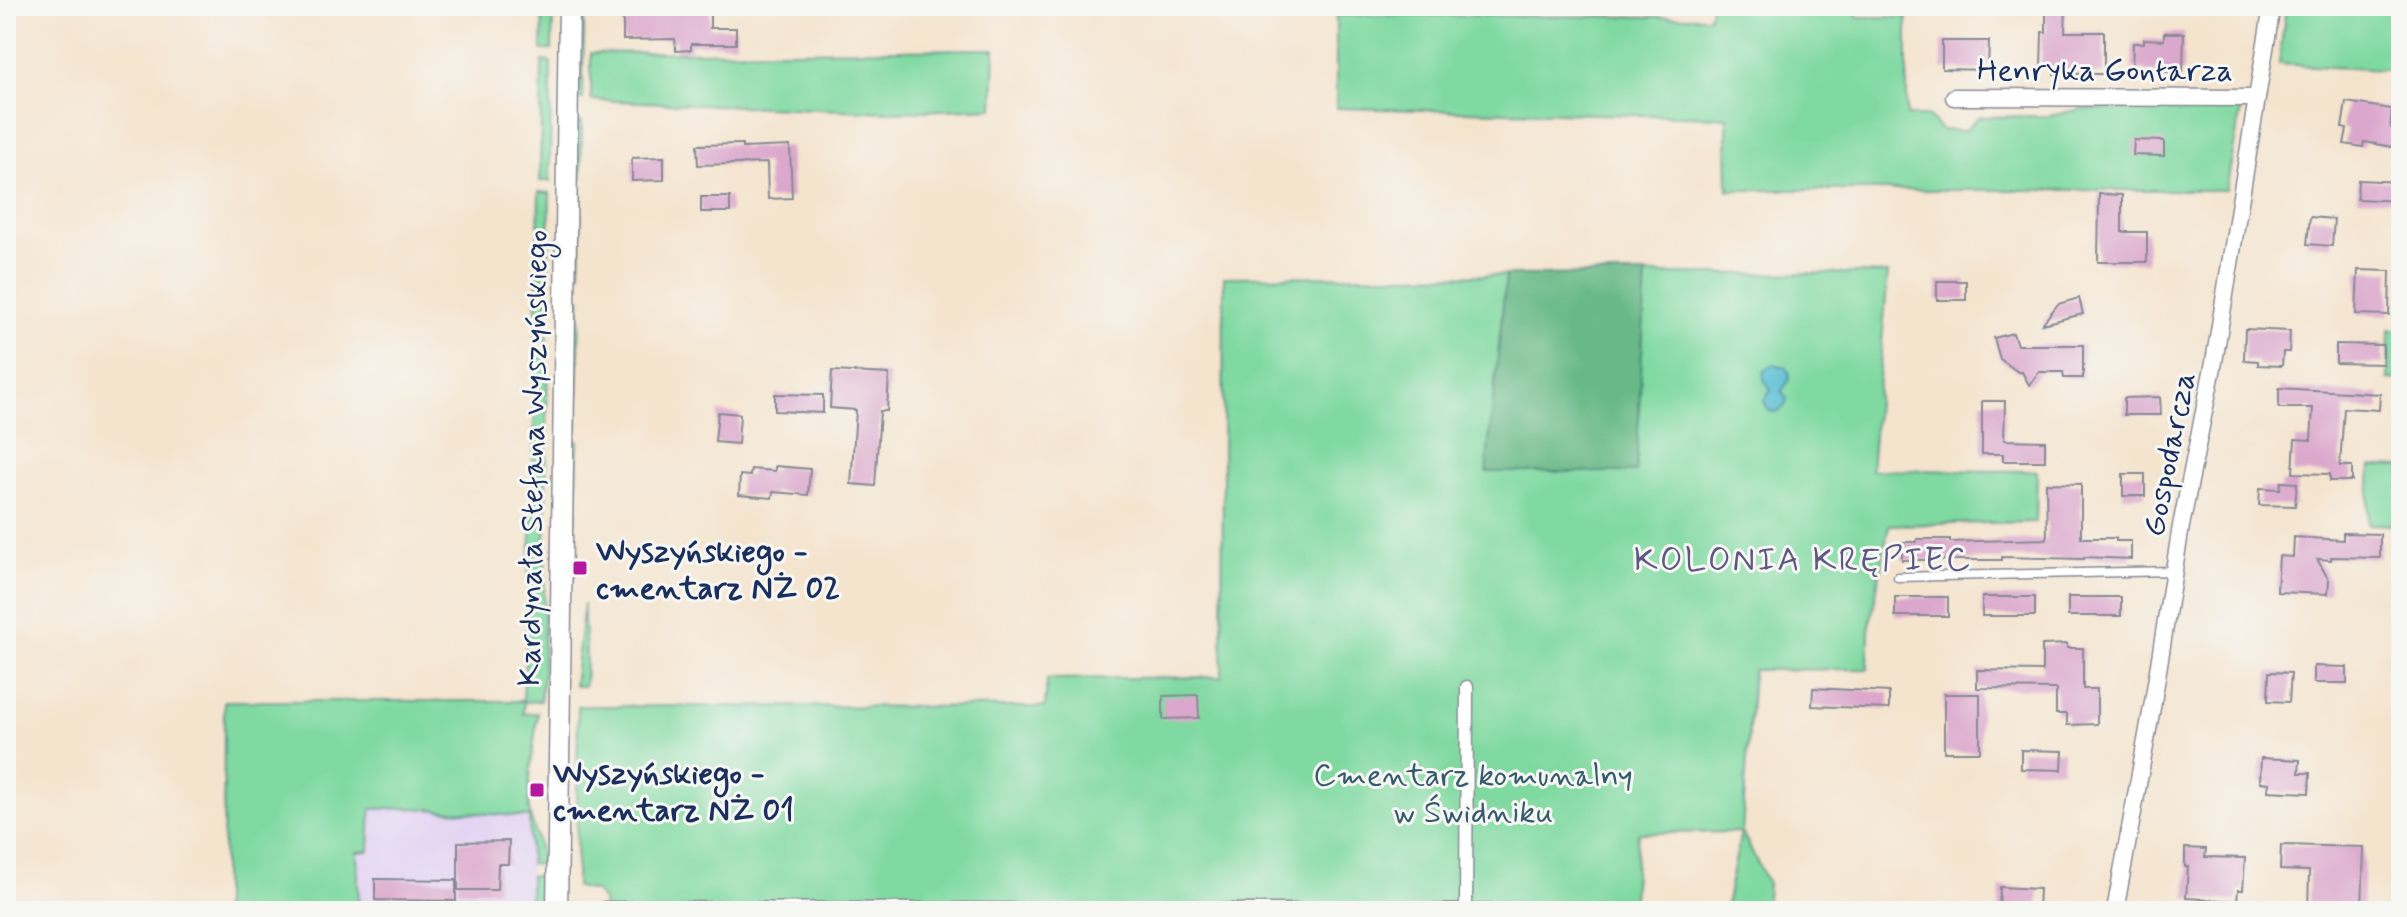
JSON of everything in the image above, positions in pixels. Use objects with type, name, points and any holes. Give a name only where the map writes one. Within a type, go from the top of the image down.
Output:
[{"type":"street","name":"Kardynała Stefana Wyszyńskiego","points":[[557,911],[569,6]]},
{"type":"street","name":"Gospodarcza","points":[[2115,911],[2214,362],[2272,6]]},
{"type":"street","name":"Henryka Gontarza","points":[[1954,97],[2257,98]]},
{"type":"street","points":[[1466,910],[1467,687]]},
{"type":"street","points":[[604,908],[1620,911]]},
{"type":"lane","points":[[1898,577],[2174,571]]},
{"type":"shaded area","points":[[413,808],[530,817],[530,911],[359,911],[357,852],[369,851],[371,809]]},
{"type":"green space","points":[[543,6],[553,6],[552,50],[542,50]]},
{"type":"green space","points":[[1711,6],[1857,6],[1857,17],[1907,17],[1907,116],[1928,116],[1941,130],[1964,131],[1979,117],[2049,116],[2082,109],[2241,109],[2226,190],[1728,190],[1727,117],[1336,108],[1336,15],[1709,17]]},
{"type":"green space","points":[[2286,6],[2401,6],[2401,71],[2279,64]]},
{"type":"green space","points":[[584,13],[583,99],[578,99],[579,15]]},
{"type":"green space","points":[[995,49],[993,108],[892,112],[591,100],[591,53]]},
{"type":"green space","points":[[542,61],[551,62],[550,181],[540,181]]},
{"type":"green space","points":[[582,122],[581,179],[577,179],[577,124]]},
{"type":"green space","points":[[578,191],[581,192],[580,274],[575,266]]},
{"type":"green space","points":[[539,192],[550,193],[547,341],[536,340]]},
{"type":"green space","name":"Cmentarz komunalny w Świdniku","points":[[1888,273],[1871,470],[2037,471],[2036,522],[1889,525],[1869,630],[1868,669],[1753,670],[1742,832],[1768,884],[1766,911],[1725,911],[1741,832],[1638,833],[1632,911],[604,911],[603,901],[595,891],[576,887],[578,706],[1045,707],[1047,679],[1222,677],[1224,277]]},
{"type":"green space","points":[[1646,274],[1636,472],[1486,472],[1506,275]]},
{"type":"green space","points":[[580,299],[577,429],[574,429],[575,305]]},
{"type":"green space","points":[[2389,330],[2401,331],[2401,380],[2388,379]]},
{"type":"green space","points":[[536,351],[548,352],[543,679],[540,701],[524,702],[523,714],[538,713],[529,806],[541,864],[530,864],[529,817],[413,808],[371,809],[369,851],[357,852],[359,911],[223,911],[224,701],[523,701]]},
{"type":"green space","points":[[573,441],[578,441],[576,522],[571,506]]},
{"type":"green space","points":[[2371,466],[2401,467],[2401,525],[2368,524]]},
{"type":"green space","points":[[584,603],[584,686],[574,686]]},
{"type":"green space","points":[[530,876],[541,876],[541,911],[530,911]]},
{"type":"water","points":[[1774,364],[1786,367],[1790,377],[1781,391],[1787,399],[1785,406],[1777,412],[1769,411],[1764,401],[1771,390],[1764,380],[1764,372]]},
{"type":"building","points":[[710,6],[710,28],[736,28],[736,44],[691,44],[691,50],[676,51],[675,39],[623,40],[623,9]]},
{"type":"building","points":[[2046,6],[2066,7],[2065,32],[2104,32],[2104,74],[2054,74],[2054,68],[2041,68]]},
{"type":"building","points":[[2164,33],[2184,33],[2183,72],[2132,69],[2133,43],[2144,43],[2144,39],[2164,40]]},
{"type":"building","points":[[1942,41],[1989,41],[1988,70],[1942,69]]},
{"type":"building","points":[[2346,102],[2392,109],[2390,128],[2401,130],[2399,148],[2364,142],[2363,147],[2344,144],[2347,129],[2342,128]]},
{"type":"building","points":[[2134,140],[2164,141],[2164,156],[2133,155]]},
{"type":"building","points":[[742,144],[742,148],[790,146],[792,198],[768,199],[767,163],[698,165],[697,145]]},
{"type":"building","points":[[664,157],[664,180],[632,181],[632,158]]},
{"type":"building","points":[[2358,180],[2401,182],[2401,201],[2357,199]]},
{"type":"building","points":[[2099,194],[2122,195],[2122,232],[2147,232],[2147,262],[2098,262]]},
{"type":"building","points":[[701,197],[730,197],[730,212],[701,212]]},
{"type":"building","points":[[2310,217],[2334,219],[2332,246],[2307,244]]},
{"type":"building","points":[[2358,270],[2390,271],[2389,315],[2356,314]]},
{"type":"building","points":[[1937,281],[1966,281],[1966,300],[1937,300]]},
{"type":"building","points":[[2079,298],[2083,314],[2042,324],[2058,304]]},
{"type":"building","points":[[2245,329],[2290,331],[2289,352],[2283,352],[2282,366],[2258,365],[2258,361],[2244,360]]},
{"type":"building","points":[[2013,333],[2017,345],[2083,345],[2083,378],[2064,378],[2063,372],[2039,372],[2029,385],[2022,372],[2000,359],[1994,338]]},
{"type":"building","points":[[2336,344],[2383,345],[2383,364],[2336,363]]},
{"type":"building","points":[[832,371],[889,374],[887,411],[880,411],[875,486],[851,484],[856,410],[830,408]]},
{"type":"building","points":[[2279,388],[2380,394],[2379,410],[2344,408],[2340,466],[2352,466],[2352,481],[2330,481],[2330,474],[2293,473],[2295,439],[2311,440],[2313,408],[2279,408]]},
{"type":"building","points":[[775,394],[823,395],[823,413],[775,411]]},
{"type":"building","points":[[2160,397],[2161,415],[2124,415],[2124,398]]},
{"type":"building","points":[[1982,401],[2005,401],[2004,440],[2045,441],[2045,461],[2003,461],[2003,454],[1982,454]]},
{"type":"building","points":[[718,412],[740,414],[738,444],[715,442]]},
{"type":"building","points":[[775,466],[810,469],[808,495],[773,492],[772,498],[739,495],[740,475],[750,476],[751,469],[775,471]]},
{"type":"building","points":[[2123,474],[2145,474],[2145,496],[2123,496]]},
{"type":"building","points":[[2281,482],[2297,483],[2295,506],[2259,505],[2260,488],[2280,489]]},
{"type":"building","points":[[2046,483],[2081,484],[2081,538],[2131,541],[2131,559],[2002,557],[2002,560],[1902,560],[1902,542],[1917,542],[1917,539],[1950,539],[1950,542],[2047,539]]},
{"type":"building","points":[[2343,533],[2380,534],[2380,558],[2317,559],[2329,580],[2328,594],[2277,592],[2279,556],[2293,557],[2294,537],[2343,540]]},
{"type":"building","points":[[1895,597],[1948,597],[1948,616],[1895,616]]},
{"type":"building","points":[[1982,597],[2035,597],[2035,616],[1982,616]]},
{"type":"building","points":[[2068,597],[2121,597],[2121,616],[2068,616]]},
{"type":"building","points":[[2067,644],[2067,648],[2083,648],[2083,689],[2097,689],[2097,724],[2067,725],[2067,714],[2056,714],[2056,689],[1977,688],[1977,670],[2042,671],[2042,645]]},
{"type":"building","points":[[2314,666],[2347,667],[2347,683],[2314,683]]},
{"type":"building","points":[[2269,672],[2291,673],[2289,702],[2268,701]]},
{"type":"building","points":[[1813,688],[1889,692],[1889,709],[1812,706]]},
{"type":"building","points":[[1944,694],[1980,694],[1980,752],[1944,752]]},
{"type":"building","points":[[1198,695],[1199,718],[1163,719],[1163,696]]},
{"type":"building","points":[[2021,750],[2063,751],[2062,770],[2021,769]]},
{"type":"building","points":[[2261,758],[2300,760],[2299,773],[2310,773],[2309,793],[2268,791],[2269,783],[2260,782]]},
{"type":"building","points":[[509,841],[508,864],[498,864],[497,890],[458,890],[458,842]]},
{"type":"building","points":[[2281,845],[2364,847],[2362,911],[2308,911],[2309,871],[2280,870]]},
{"type":"building","points":[[2185,848],[2206,849],[2205,857],[2245,858],[2243,890],[2238,890],[2237,901],[2186,898],[2188,867],[2185,867]]},
{"type":"building","points":[[375,879],[456,880],[456,901],[375,900]]},
{"type":"building","points":[[2000,887],[2039,889],[2038,911],[1999,909]]},
{"type":"place","name":"Wyszyńskiego - cmentarz NŻ 02","points":[[580,568]]},
{"type":"place","name":"Wyszyńskiego - cmentarz NŻ 01","points":[[537,790]]},
{"type":"district","name":"KOLONIA KRĘPIEC","points":[[1803,558]]}]
